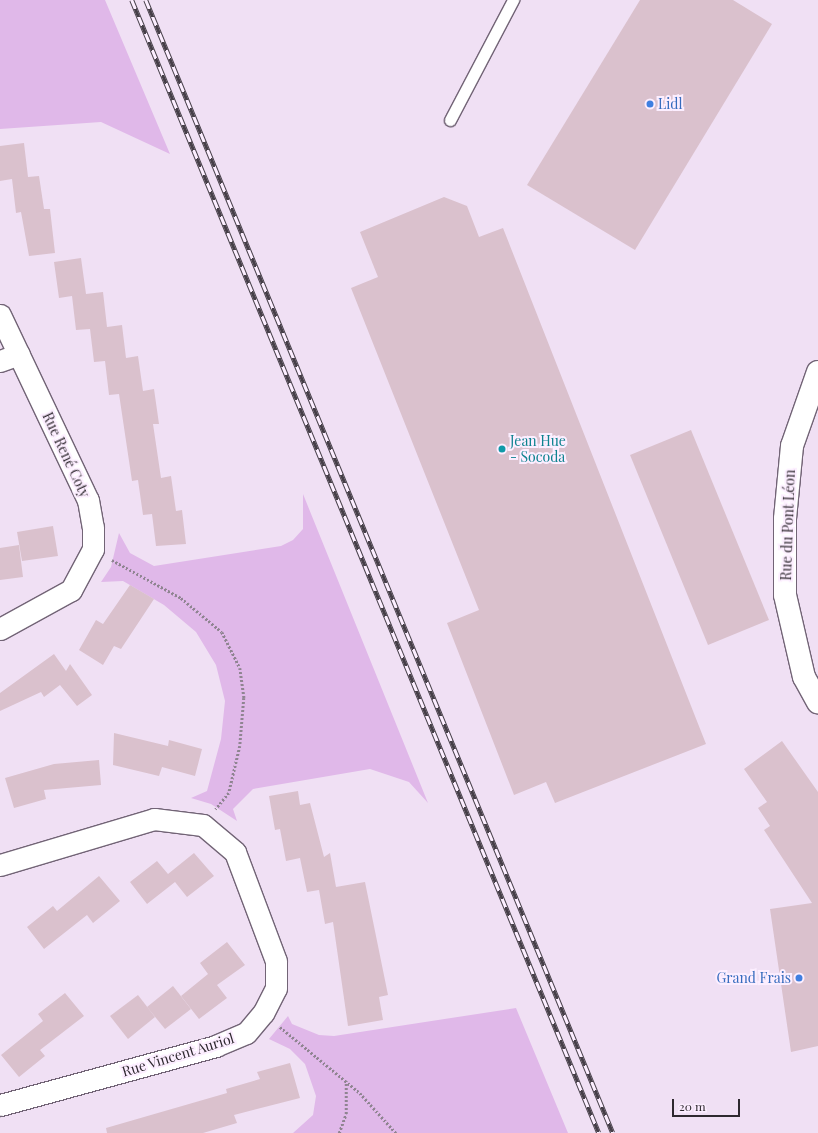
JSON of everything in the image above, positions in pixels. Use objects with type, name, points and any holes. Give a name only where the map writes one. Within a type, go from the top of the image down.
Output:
[{"type":"street","name":"Rue René Coty","points":[[0,315],[9,358],[88,500],[93,549],[85,569],[71,590],[0,629]]},
{"type":"street","name":"Rue du Pont Léon","points":[[818,372],[792,446],[785,519],[785,595],[804,677],[818,702]]},
{"type":"street","points":[[0,865],[154,819],[203,825]]},
{"type":"street","name":"Rue Vincent Auriol","points":[[0,1105],[216,1046],[246,1033],[263,1013],[276,988],[276,961],[235,852],[203,825]]},
{"type":"lane","points":[[450,120],[513,0]]},
{"type":"path","points":[[93,549],[181,598],[222,632],[240,668],[244,698],[240,746],[229,794],[203,825]]},
{"type":"path","points":[[263,1013],[346,1081],[396,1133]]},
{"type":"path","points":[[339,1133],[346,1114],[346,1081]]},
{"type":"shaded area","points":[[0,0],[105,0],[170,154],[101,122],[0,129]]},
{"type":"shaded area","points":[[303,494],[428,803],[409,782],[370,769],[253,789],[233,809],[237,821],[211,804],[191,798],[207,791],[221,739],[225,701],[216,665],[196,632],[164,605],[123,581],[101,582],[111,567],[119,533],[130,553],[154,566],[281,546],[293,540],[303,529]]},
{"type":"shaded area","points":[[516,1008],[568,1133],[293,1133],[313,1115],[316,1096],[305,1064],[290,1049],[269,1039],[288,1016],[292,1024],[319,1035],[334,1036]]},
{"type":"building","name":"Lidl","points":[[640,0],[733,0],[772,24],[635,250],[527,185]]},
{"type":"building","points":[[24,143],[28,177],[39,176],[44,209],[50,209],[55,253],[29,256],[21,212],[16,213],[12,179],[0,181],[0,146]]},
{"type":"building","name":"Jean Hue - Socoda","points":[[444,197],[467,206],[479,237],[503,228],[706,744],[555,803],[546,782],[514,795],[447,623],[479,610],[351,288],[378,277],[360,232]]},
{"type":"building","points":[[81,258],[86,294],[103,292],[107,327],[122,325],[126,358],[138,356],[143,391],[154,389],[159,424],[153,424],[161,478],[171,476],[176,511],[182,510],[186,544],[156,546],[152,514],[143,515],[138,480],[132,481],[119,394],[109,395],[105,361],[94,362],[90,329],[76,330],[72,296],[59,298],[54,262]]},
{"type":"building","points":[[691,430],[769,620],[708,645],[630,455]]},
{"type":"building","points":[[53,526],[58,556],[22,561],[17,532]]},
{"type":"building","points":[[19,545],[23,577],[0,580],[0,548]]},
{"type":"building","points":[[130,585],[154,599],[121,649],[114,646],[103,665],[79,650],[96,620],[103,624]]},
{"type":"building","points":[[54,654],[66,671],[70,664],[92,695],[77,706],[60,685],[44,697],[41,692],[0,711],[0,693]]},
{"type":"building","points":[[114,733],[168,746],[169,740],[202,749],[195,776],[162,767],[159,776],[113,765]]},
{"type":"building","points":[[782,741],[818,792],[818,1046],[791,1052],[770,909],[812,903],[764,830],[770,826],[758,808],[767,802],[744,769]]},
{"type":"building","points":[[99,760],[101,785],[44,790],[46,799],[14,808],[5,778],[54,764]]},
{"type":"building","points":[[298,791],[300,805],[310,803],[324,857],[330,853],[336,887],[365,882],[388,995],[379,997],[383,1020],[348,1026],[333,922],[325,924],[319,890],[307,892],[300,858],[286,861],[280,829],[275,830],[269,796]]},
{"type":"building","points":[[194,853],[214,876],[187,897],[175,882],[147,904],[130,882],[157,861],[168,874]]},
{"type":"building","points":[[99,876],[120,901],[93,923],[87,915],[44,949],[27,927],[53,906],[57,911]]},
{"type":"building","points":[[227,942],[245,965],[217,985],[227,998],[199,1019],[181,996],[208,974],[200,963]]},
{"type":"building","points":[[173,986],[191,1009],[165,1029],[147,1007]]},
{"type":"building","points":[[65,993],[84,1016],[40,1050],[45,1056],[19,1077],[1,1055],[43,1021],[38,1014]]},
{"type":"building","points":[[138,995],[155,1017],[128,1039],[110,1016]]},
{"type":"building","points":[[290,1063],[300,1098],[234,1115],[237,1123],[203,1133],[107,1133],[106,1128],[227,1093],[226,1089],[260,1079],[257,1072]]},
{"type":"railway","points":[[132,0],[599,1133]]},
{"type":"railway","points":[[146,0],[613,1133]]},
{"type":"place","name":"Lidl","points":[[650,104]]},
{"type":"place","name":"Jean Hue - Socoda","points":[[502,449]]},
{"type":"place","name":"Grand Frais","points":[[799,978]]}]
